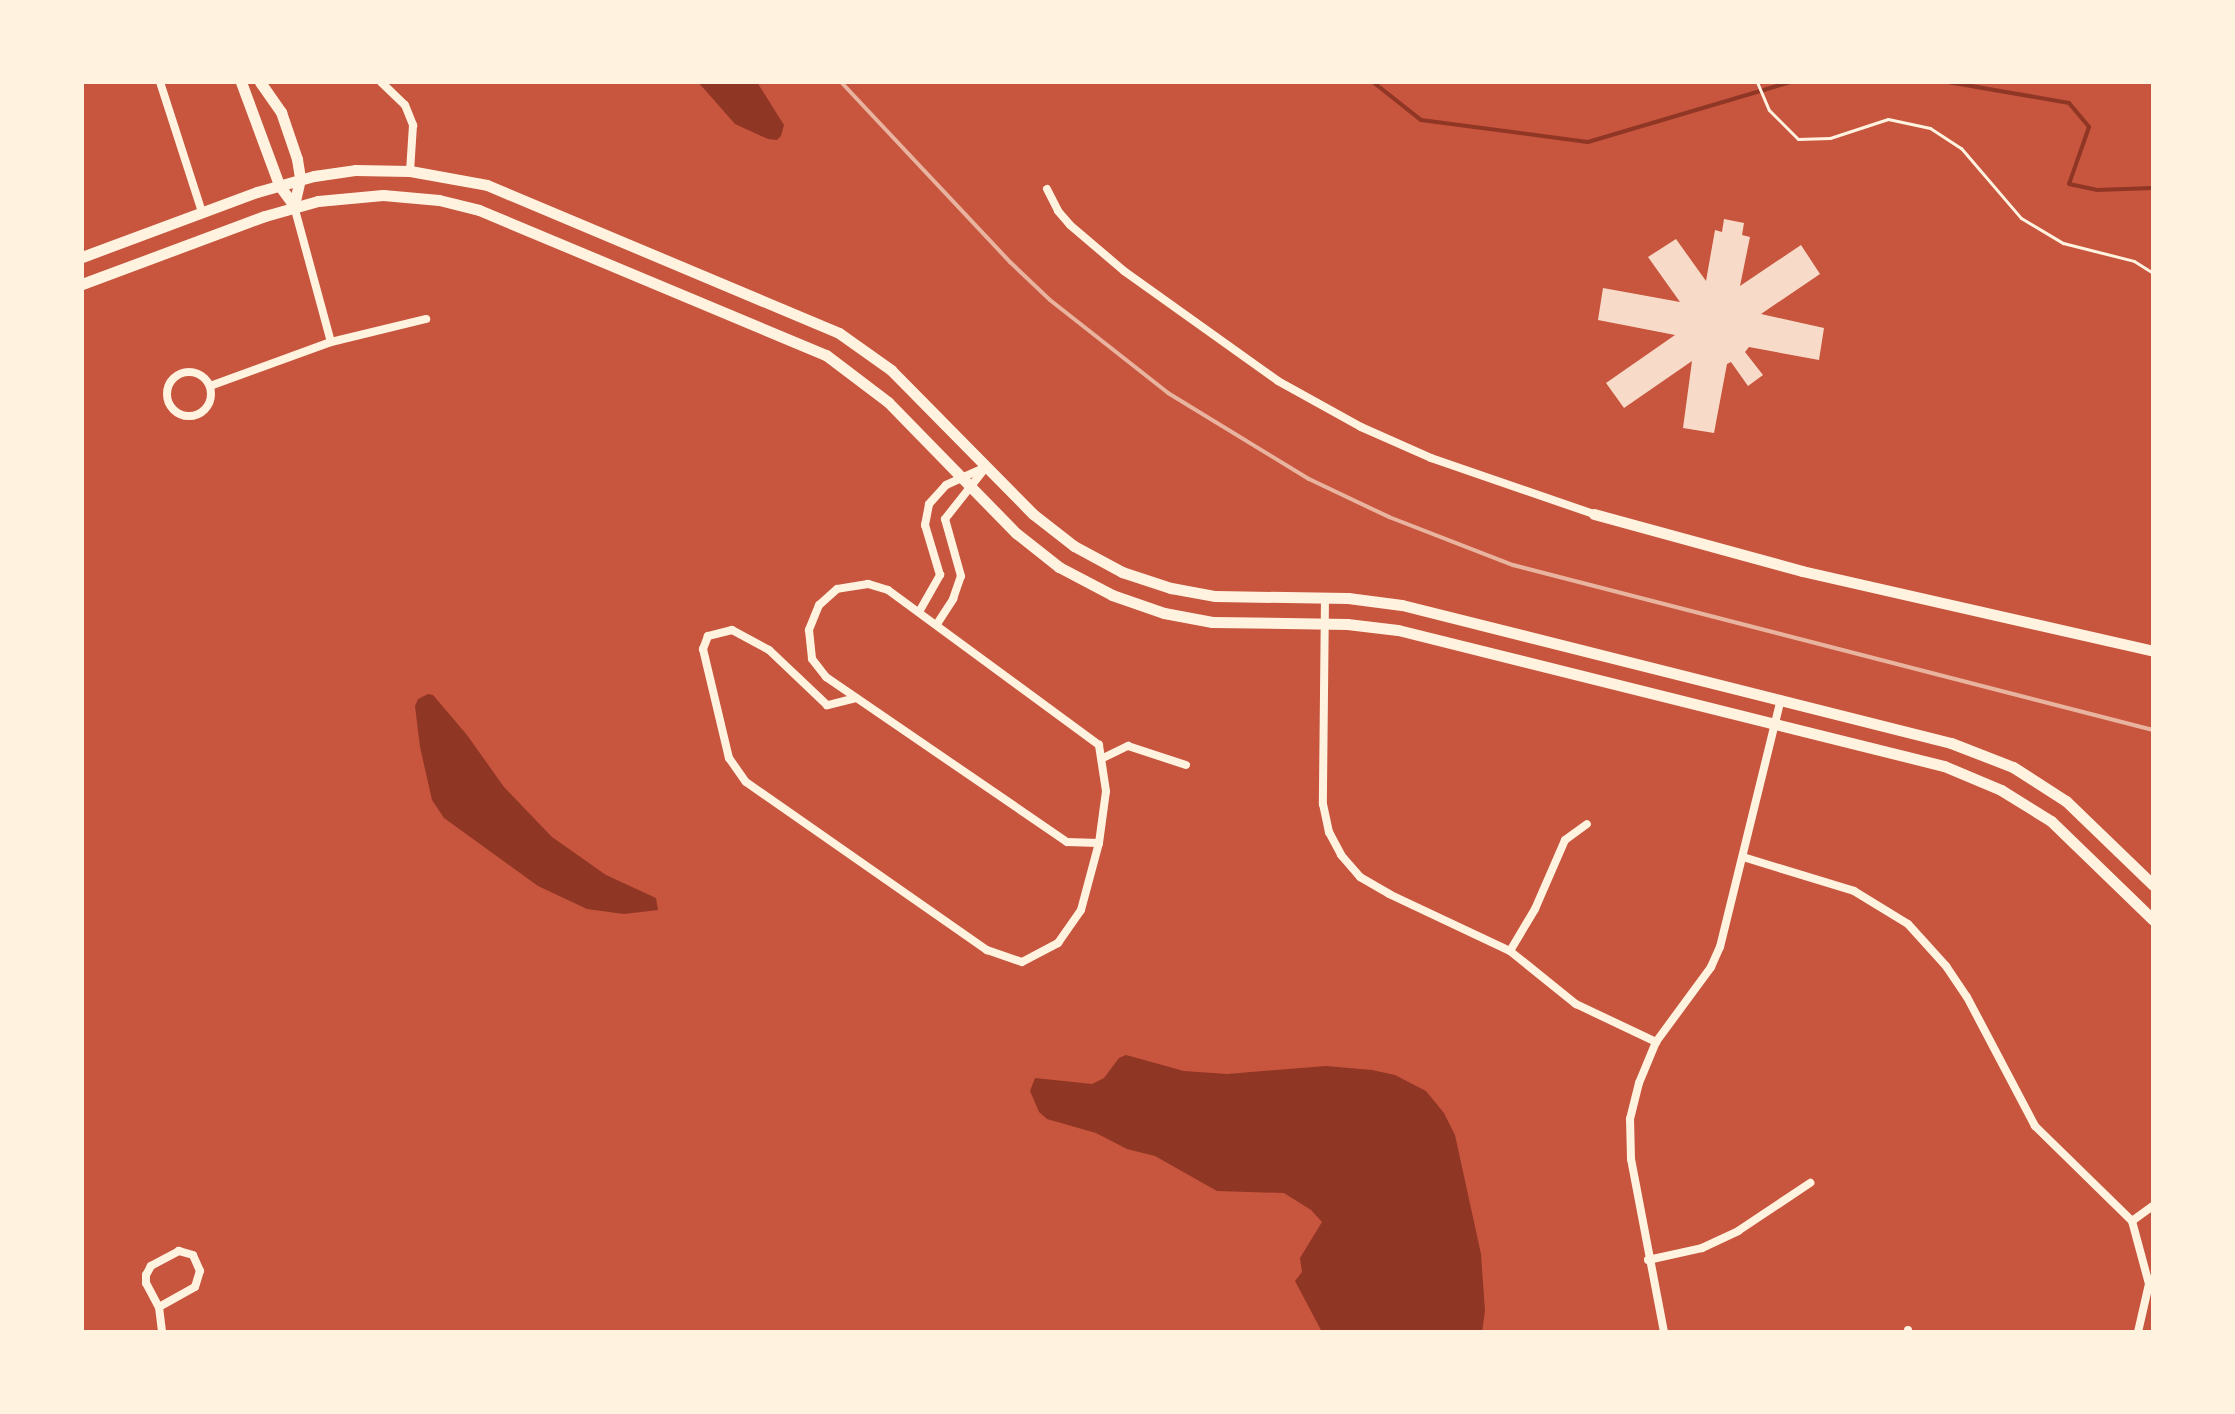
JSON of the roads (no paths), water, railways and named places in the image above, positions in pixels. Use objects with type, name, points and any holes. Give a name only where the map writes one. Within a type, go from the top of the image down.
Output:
[{"type":"street","points":[[160,82],[202,212]]},
{"type":"street","points":[[241,82],[279,185],[294,206],[331,342]]},
{"type":"street","points":[[260,82],[289,131],[300,179],[294,206]]},
{"type":"street","points":[[381,82],[405,105],[413,125],[410,171]]},
{"type":"street","points":[[82,257],[300,179],[355,170],[410,171],[487,185],[816,321],[860,346],[891,370],[1033,514],[1074,546],[1148,581],[1215,596],[1373,600],[1438,613],[1951,743],[2013,767],[2081,813],[2153,885]]},
{"type":"street","points":[[1047,189],[1058,211],[1070,225],[1124,271],[1278,381],[1361,427],[1431,458],[1594,514],[1774,564],[2153,651]]},
{"type":"street","points":[[82,284],[294,206],[383,195],[460,204],[496,216],[826,355],[875,389],[1016,533],[1085,583],[1139,606],[1212,622],[1325,623],[1370,626],[1421,635],[1944,766],[2001,790],[2064,832],[2153,920]]},
{"type":"street","points":[[210,386],[331,342],[426,319]]},
{"type":"street","points":[[192,372],[206,379],[210,386],[211,402],[201,414],[186,417],[169,404],[168,389],[177,375],[192,372]]},
{"type":"street","points":[[919,612],[940,575],[925,515],[934,495],[960,478],[986,467]]},
{"type":"street","points":[[937,624],[953,599],[961,576],[945,519],[949,510],[986,467]]},
{"type":"street","points":[[856,698],[827,705],[769,650],[732,630],[708,636],[703,649],[729,758],[746,782],[987,950],[1022,962],[1058,943],[1081,910],[1099,843],[1106,791],[1099,745],[888,590],[868,584],[837,589],[819,605],[809,630],[812,659],[826,677],[1067,842],[1099,843]]},
{"type":"street","points":[[1325,597],[1323,804],[1329,832],[1341,855],[1360,877],[1389,894],[1510,951],[1576,1004],[1656,1042]]},
{"type":"street","points":[[1664,1332],[1631,1159],[1630,1119],[1639,1083],[1656,1042],[1711,967],[1720,947],[1781,699]]},
{"type":"street","points":[[1103,758],[1128,746],[1186,765]]},
{"type":"street","points":[[1510,951],[1535,909],[1565,840],[1587,824]]},
{"type":"street","points":[[1743,857],[1854,891],[1908,924],[1946,966],[1967,997],[2035,1126],[2132,1221],[2149,1284],[2138,1332]]},
{"type":"street","points":[[1648,1260],[1702,1248],[1726,1237],[1810,1183]]},
{"type":"street","points":[[2132,1221],[2153,1206]]},
{"type":"street","points":[[159,1307],[195,1287],[200,1271],[193,1255],[179,1251],[151,1266],[146,1283],[159,1307],[162,1332]]},
{"type":"waterway","points":[[1373,82],[1421,120],[1588,142],[1791,82]]},
{"type":"waterway","points":[[1948,82],[2069,103],[2089,127],[2069,184],[2097,190],[2153,188]]},
{"type":"railway","points":[[841,82],[1010,262],[1050,300],[1168,393],[1309,479],[1389,517],[1513,565],[2153,730]]}]
